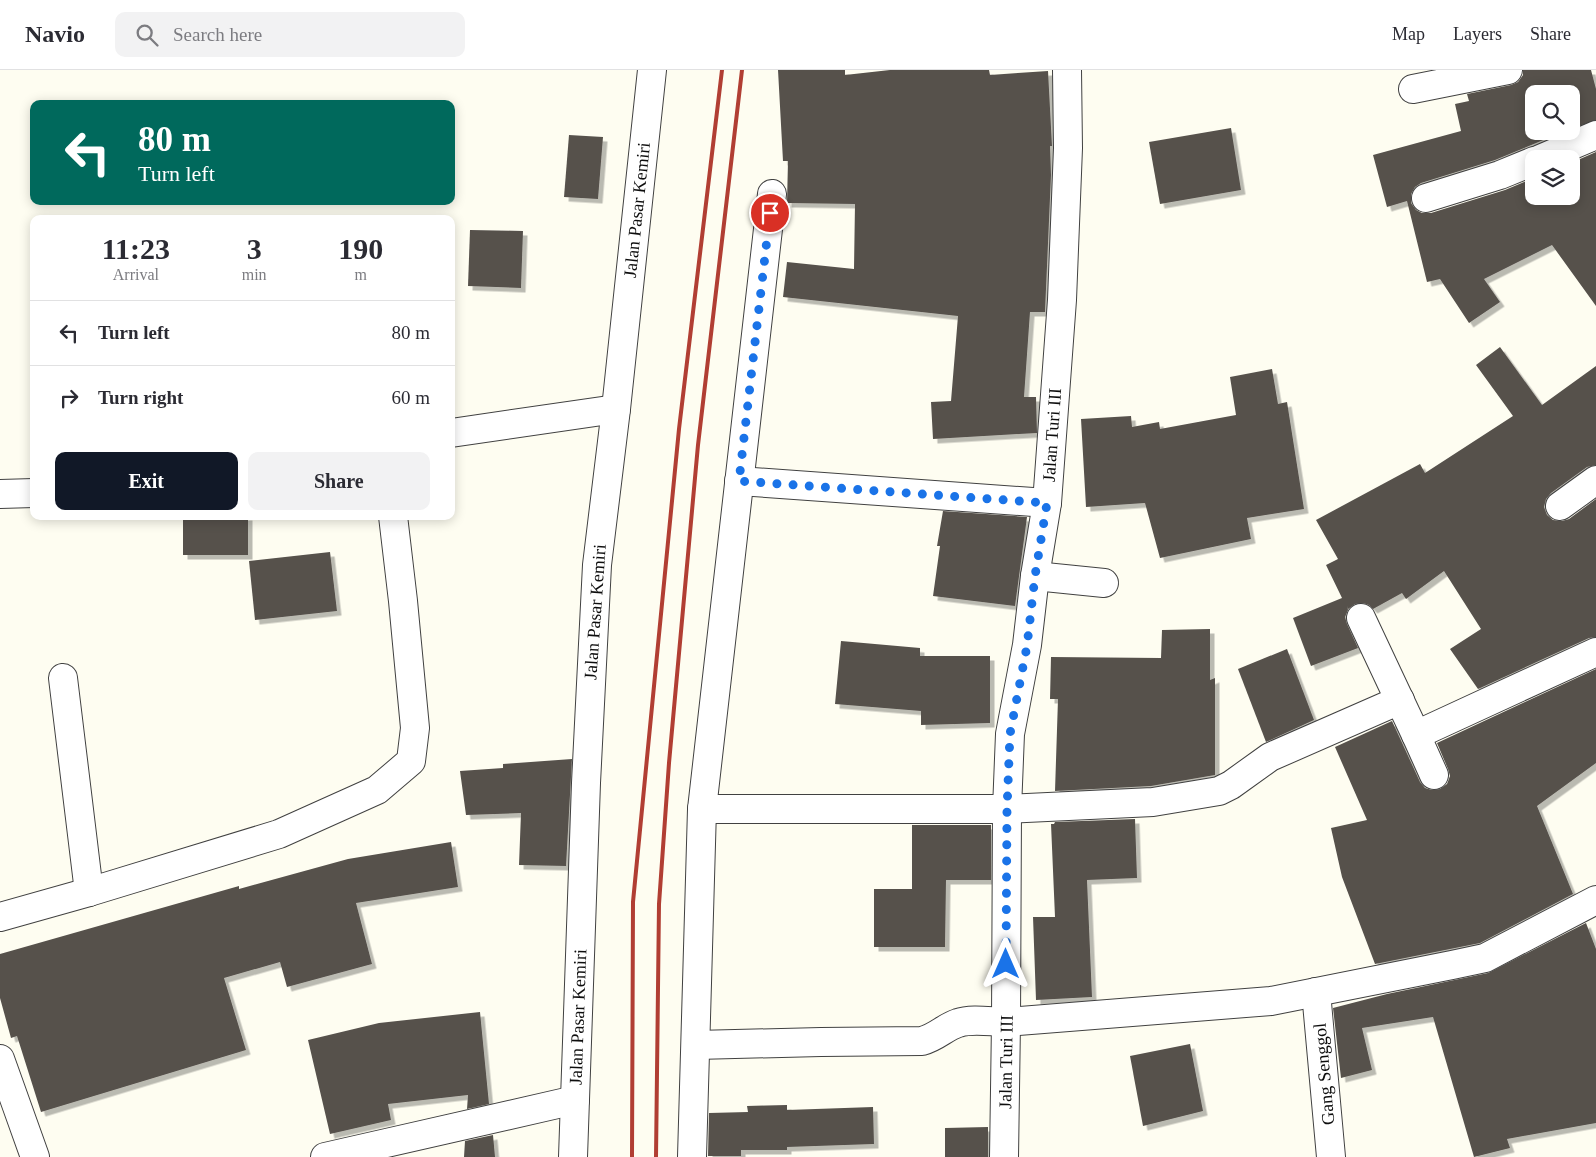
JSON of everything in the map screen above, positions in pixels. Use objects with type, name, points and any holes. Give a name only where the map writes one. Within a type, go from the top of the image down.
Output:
[{"type":"street","name":"Jalan Pasar Kemiri","points":[[573,1157],[586,793],[597,564],[616,409],[652,70]]},
{"type":"street","name":"Jalan Turi III","points":[[1004,1157],[1007,809],[1010,734],[1027,646],[1035,576],[1047,503],[1062,300],[1068,148],[1067,70]]},
{"type":"street","points":[[1413,89],[1508,70]]},
{"type":"street","points":[[1560,150],[1596,134]]},
{"type":"street","points":[[1426,198],[1500,175],[1525,165]]},
{"type":"street","points":[[692,1157],[702,809],[772,194]]},
{"type":"street","points":[[455,432],[616,409]]},
{"type":"street","points":[[1560,506],[1596,480]]},
{"type":"street","points":[[739,481],[1047,503]]},
{"type":"street","points":[[0,494],[30,493]]},
{"type":"street","points":[[0,917],[279,834],[376,790],[411,761],[415,728],[393,520]]},
{"type":"street","points":[[1035,576],[1104,583]]},
{"type":"street","points":[[1362,618],[1434,775]]},
{"type":"street","points":[[1416,735],[1596,652]]},
{"type":"street","points":[[63,678],[89,892]]},
{"type":"street","points":[[702,809],[1007,809],[1153,802],[1219,791],[1270,758],[1400,700]]},
{"type":"street","points":[[696,1045],[922,1041],[932,1038],[957,1023],[966,1021],[1006,1022],[1271,1001],[1485,958],[1596,900]]},
{"type":"street","name":"Gang Senggol","points":[[1316,992],[1331,1157]]},
{"type":"street","points":[[0,1059],[35,1157]]},
{"type":"street","points":[[325,1157],[575,1100]]},
{"type":"building","points":[[778,70],[845,70],[845,75],[890,70],[989,70],[990,75],[1048,71],[1052,146],[1050,146],[1051,175],[1045,312],[1030,312],[1024,397],[1036,397],[1037,433],[933,439],[931,402],[951,401],[958,316],[783,297],[787,262],[854,269],[855,204],[787,203],[788,161],[783,161]]},
{"type":"building","points":[[1523,70],[1591,70],[1596,89],[1596,120],[1580,126],[1580,85],[1525,85],[1525,140],[1543,140],[1495,160],[1421,183],[1415,187],[1411,194],[1411,203],[1416,210],[1422,213],[1431,213],[1505,190],[1525,182],[1525,205],[1580,205],[1580,159],[1596,152],[1596,306],[1552,245],[1484,279],[1500,302],[1469,323],[1440,279],[1427,282],[1407,201],[1387,207],[1373,155],[1461,131],[1455,104],[1469,101],[1467,94],[1511,85],[1518,82],[1523,75]]},
{"type":"building","points":[[1231,128],[1241,190],[1160,204],[1149,142]]},
{"type":"building","points":[[569,135],[603,137],[598,199],[564,197]]},
{"type":"building","points":[[470,230],[523,231],[521,288],[468,286]]},
{"type":"building","points":[[1500,347],[1542,405],[1596,366],[1596,465],[1587,467],[1551,493],[1546,499],[1544,507],[1547,515],[1553,520],[1562,521],[1569,519],[1596,499],[1596,637],[1589,638],[1478,689],[1450,649],[1481,629],[1444,571],[1406,599],[1402,593],[1373,609],[1363,603],[1355,604],[1348,609],[1347,606],[1348,610],[1345,617],[1358,648],[1311,666],[1293,618],[1342,598],[1326,565],[1338,559],[1316,520],[1420,464],[1425,473],[1513,416],[1476,365]]},
{"type":"building","points":[[1272,369],[1278,404],[1287,402],[1304,509],[1247,518],[1251,539],[1160,558],[1145,503],[1086,507],[1081,419],[1131,416],[1132,427],[1159,422],[1160,429],[1236,415],[1230,377]]},
{"type":"building","points":[[943,511],[1027,517],[1015,606],[933,596],[940,546],[937,546]]},
{"type":"building","points":[[183,520],[248,520],[248,555],[183,555]]},
{"type":"building","points":[[330,552],[337,611],[255,620],[249,561]]},
{"type":"building","points":[[1210,629],[1210,680],[1215,678],[1215,775],[1151,786],[1055,791],[1058,699],[1050,699],[1051,657],[1161,658],[1162,630]]},
{"type":"building","points":[[841,641],[920,648],[920,656],[990,656],[990,723],[921,725],[921,711],[835,704]]},
{"type":"building","points":[[1287,649],[1314,720],[1266,742],[1238,669]]},
{"type":"building","points":[[1596,669],[1596,763],[1537,806],[1573,894],[1480,943],[1375,964],[1342,877],[1331,828],[1367,820],[1335,747],[1392,721],[1420,782],[1425,788],[1432,790],[1440,789],[1447,784],[1450,776],[1437,743]]},
{"type":"building","points":[[572,759],[566,866],[519,865],[521,813],[466,815],[460,771],[503,768],[503,764]]},
{"type":"building","points":[[1135,819],[1137,878],[1087,880],[1092,997],[1036,1000],[1033,917],[1055,917],[1051,824],[1055,822]]},
{"type":"building","points":[[912,825],[991,825],[991,880],[946,880],[945,947],[874,947],[874,889],[912,889]]},
{"type":"building","points":[[451,842],[458,887],[356,903],[372,964],[287,987],[280,962],[224,978],[246,1050],[41,1112],[17,1036],[11,1038],[0,998],[0,954],[239,886],[239,889],[348,859]]},
{"type":"building","points":[[1586,923],[1596,949],[1596,1123],[1507,1139],[1510,1148],[1474,1157],[1433,1017],[1362,1028],[1372,1070],[1341,1078],[1333,1008],[1387,994],[1488,973]]},
{"type":"building","points":[[480,1012],[489,1104],[467,1109],[468,1095],[388,1104],[391,1120],[330,1134],[308,1040],[379,1023]]},
{"type":"building","points":[[1190,1044],[1203,1111],[1143,1126],[1130,1056]]},
{"type":"building","points":[[787,1105],[787,1110],[873,1107],[874,1144],[787,1147],[787,1150],[741,1150],[741,1156],[708,1156],[709,1113],[748,1112],[747,1106]]},
{"type":"building","points":[[988,1127],[988,1157],[945,1157],[945,1128]]},
{"type":"building","points":[[493,1135],[495,1157],[464,1157],[465,1141]]},
{"type":"railway","points":[[632,1157],[633,902],[679,429],[722,70]]},
{"type":"railway","points":[[656,1157],[659,904],[669,763],[698,445],[742,70]]},
{"type":"route","points":[[770,213],[739,481],[1047,503],[1035,576],[1027,646],[1010,734],[1007,809],[1006,964]]}]
